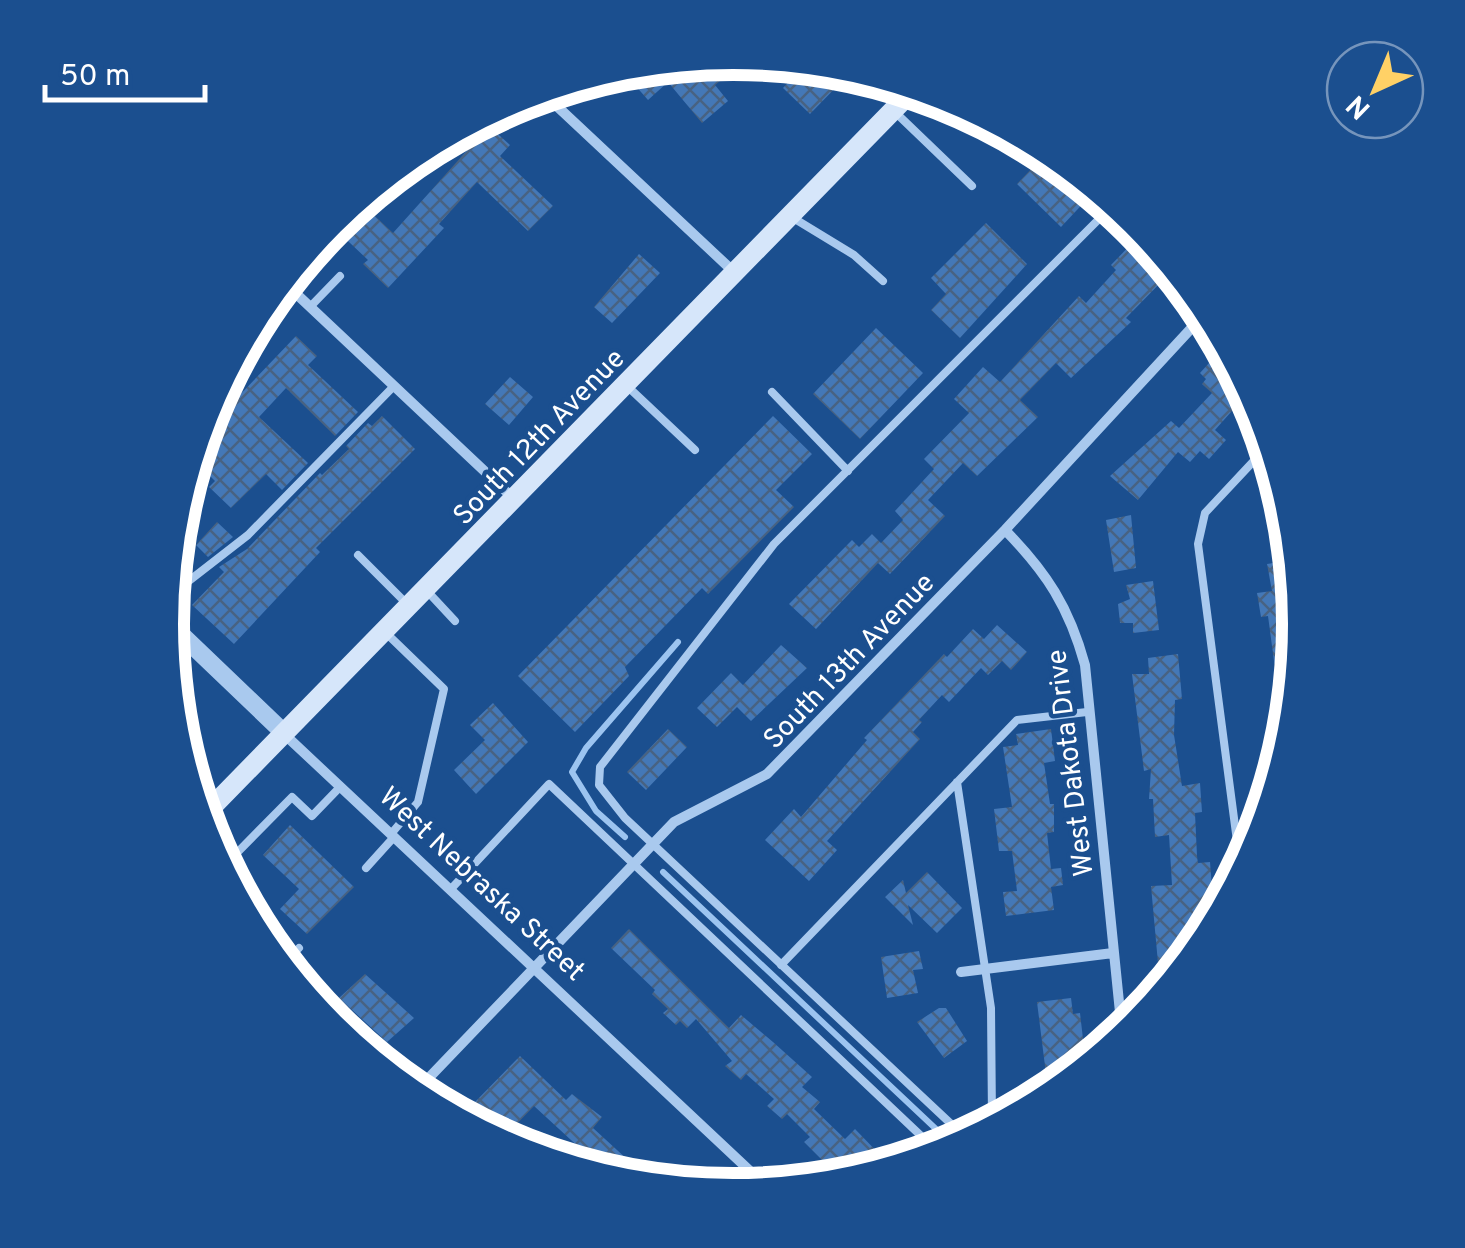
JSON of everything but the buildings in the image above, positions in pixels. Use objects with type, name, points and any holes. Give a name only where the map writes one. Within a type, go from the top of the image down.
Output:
[{"type":"main road","name":"South 12th Avenue","points":[[214,803],[901,102]]},
{"type":"street","points":[[554,105],[735,273]]},
{"type":"street","points":[[295,292],[515,500]]},
{"type":"street","name":"South 13th Avenue","points":[[427,1080],[674,822],[767,774],[1006,530],[1193,326]]},
{"type":"street","name":"West Dakota Drive","points":[[1006,530],[1045,571],[1075,631],[1085,665],[1120,1013]]},
{"type":"street","name":"West Nebraska Street","points":[[184,639],[752,1172]]},
{"type":"street","points":[[960,972],[1113,952]]},
{"type":"lane","points":[[893,110],[972,186]]},
{"type":"lane","points":[[790,216],[854,255],[883,282]]},
{"type":"lane","points":[[953,1126],[652,843],[599,785],[600,767],[774,544],[1101,217]]},
{"type":"lane","points":[[310,307],[340,276]]},
{"type":"lane","points":[[626,385],[695,450]]},
{"type":"lane","points":[[185,584],[248,535],[394,386]]},
{"type":"lane","points":[[772,392],[848,471]]},
{"type":"lane","points":[[1237,841],[1198,544],[1205,513],[1256,459]]},
{"type":"lane","points":[[358,555],[409,606]]},
{"type":"lane","points":[[425,590],[456,621]]},
{"type":"lane","points":[[366,868],[418,802],[444,689],[384,631]]},
{"type":"lane","points":[[781,965],[1018,720],[1088,712]]},
{"type":"lane","points":[[958,782],[986,969],[992,1107]]},
{"type":"lane","points":[[450,890],[549,784],[924,1138]]},
{"type":"lane","points":[[235,855],[292,797],[312,816],[340,787]]},
{"type":"lane","points":[[294,954],[299,948]]},
{"type":"waterway","points":[[625,837],[596,811],[572,772],[586,748],[678,642]]},
{"type":"waterway","points":[[663,872],[940,1132]]}]
